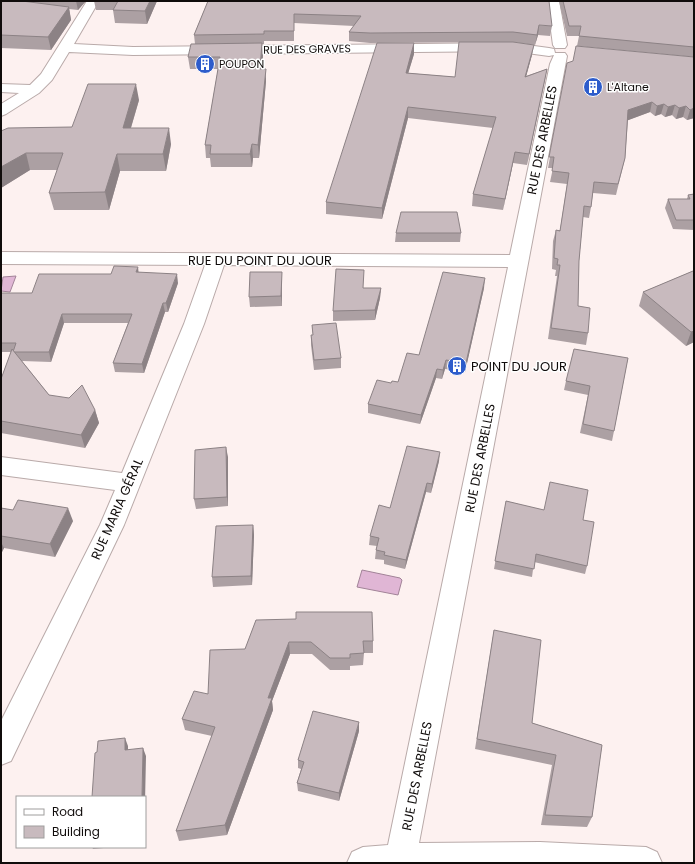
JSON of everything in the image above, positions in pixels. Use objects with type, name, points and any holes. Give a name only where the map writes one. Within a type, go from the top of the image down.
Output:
[{"type":"street","points":[[1,111],[34,90],[47,77],[65,48],[78,15],[93,1]]},
{"type":"street","points":[[553,1],[563,51]]},
{"type":"street","name":"RUE DES GRAVES","points":[[65,48],[133,51],[512,47],[563,51]]},
{"type":"street","name":"RUE DES ARBELLES","points":[[401,860],[519,261],[556,64],[563,51]]},
{"type":"street","points":[[1,88],[34,90]]},
{"type":"street","name":"RUE DU POINT DU JOUR","points":[[1,258],[519,261]]},
{"type":"street","name":"RUE MARIA GÉRAL","points":[[1,751],[112,525],[194,324],[216,260]]},
{"type":"street","points":[[1,466],[129,483]]},
{"type":"street","points":[[363,863],[401,860],[577,858],[646,863]]},
{"type":"shaded area","points":[[16,276],[10,292],[1,291],[3,277]]},
{"type":"shaded area","points":[[362,570],[400,578],[402,580],[398,595],[357,587]]},
{"type":"building","points":[[1,1],[22,1],[69,7],[48,37],[1,35]]},
{"type":"building","points":[[118,1],[150,1],[145,11],[113,10]]},
{"type":"building","points":[[208,1],[549,1],[552,26],[539,25],[537,35],[513,32],[370,33],[349,32],[361,16],[294,14],[294,31],[264,31],[264,34],[194,35]]},
{"type":"building","points":[[563,1],[694,1],[694,47],[579,36],[581,26],[569,26]]},
{"type":"building","points":[[459,42],[513,42],[534,45],[525,77],[547,69],[529,154],[515,152],[505,199],[473,194],[496,117],[408,107],[382,208],[326,202],[377,43],[414,43],[406,73],[455,77]]},
{"type":"building","points":[[262,43],[260,69],[266,69],[258,145],[252,144],[250,154],[210,154],[211,145],[205,145],[220,57],[188,57],[191,44]]},
{"type":"building","points":[[576,46],[694,57],[694,108],[690,110],[686,106],[679,108],[675,105],[668,107],[664,104],[657,106],[652,102],[628,110],[625,158],[618,184],[594,182],[591,207],[584,206],[579,261],[578,306],[590,308],[588,333],[551,328],[560,265],[557,265],[558,259],[554,258],[556,230],[560,231],[569,173],[552,171],[554,157],[549,157],[567,63],[573,61]]},
{"type":"building","points":[[88,84],[136,84],[123,128],[169,128],[163,154],[117,154],[105,192],[49,193],[63,153],[26,153],[1,167],[1,131],[8,128],[72,127]]},
{"type":"building","points":[[694,194],[694,220],[676,220],[668,199],[690,199],[688,195]]},
{"type":"building","points":[[401,212],[457,212],[461,233],[396,233]]},
{"type":"building","points":[[114,266],[138,267],[136,272],[177,274],[166,303],[163,303],[142,364],[113,363],[132,314],[62,314],[49,352],[13,352],[16,343],[1,343],[1,293],[32,293],[39,274],[111,274]]},
{"type":"building","points":[[336,269],[364,270],[363,288],[381,288],[375,310],[333,311]]},
{"type":"building","points":[[693,271],[694,331],[691,332],[643,292]]},
{"type":"building","points":[[250,272],[282,272],[281,296],[249,297]]},
{"type":"building","points":[[443,272],[485,278],[466,363],[446,360],[443,370],[437,369],[421,415],[368,404],[377,380],[391,383],[392,381],[398,382],[407,353],[419,355]]},
{"type":"building","points":[[336,323],[341,358],[314,360],[311,335],[313,335],[312,325]]},
{"type":"building","points":[[12,349],[49,395],[69,398],[82,385],[95,410],[81,435],[1,421],[1,379]]},
{"type":"building","points":[[574,349],[628,358],[614,431],[583,424],[590,386],[566,381]]},
{"type":"building","points":[[407,446],[440,452],[432,484],[427,483],[406,560],[384,555],[385,552],[376,550],[379,538],[370,536],[379,505],[390,508]]},
{"type":"building","points":[[226,447],[227,497],[194,499],[195,450]]},
{"type":"building","points":[[550,482],[588,490],[583,520],[594,522],[587,566],[536,554],[534,569],[495,561],[506,501],[544,510]]},
{"type":"building","points":[[18,500],[68,508],[50,544],[1,536],[1,508],[13,510]]},
{"type":"building","points":[[253,525],[251,576],[212,577],[216,526]]},
{"type":"building","points":[[296,612],[372,612],[373,641],[363,641],[364,653],[350,654],[350,658],[330,658],[311,642],[289,642],[268,698],[272,698],[225,825],[176,831],[215,727],[182,719],[194,691],[208,694],[210,650],[245,649],[256,620],[296,619]]},
{"type":"building","points":[[494,630],[541,640],[532,723],[602,745],[592,817],[545,815],[556,755],[477,739]]},
{"type":"building","points":[[313,711],[359,722],[339,793],[297,783],[304,762],[298,760]]},
{"type":"building","points":[[125,738],[125,750],[143,748],[142,796],[92,796],[95,753],[97,752],[98,741]]},
{"type":"place","name":"POUPON","points":[[205,64]]},
{"type":"place","name":"L'Altane","points":[[593,87]]},
{"type":"place","name":"POINT DU JOUR","points":[[457,366]]}]
